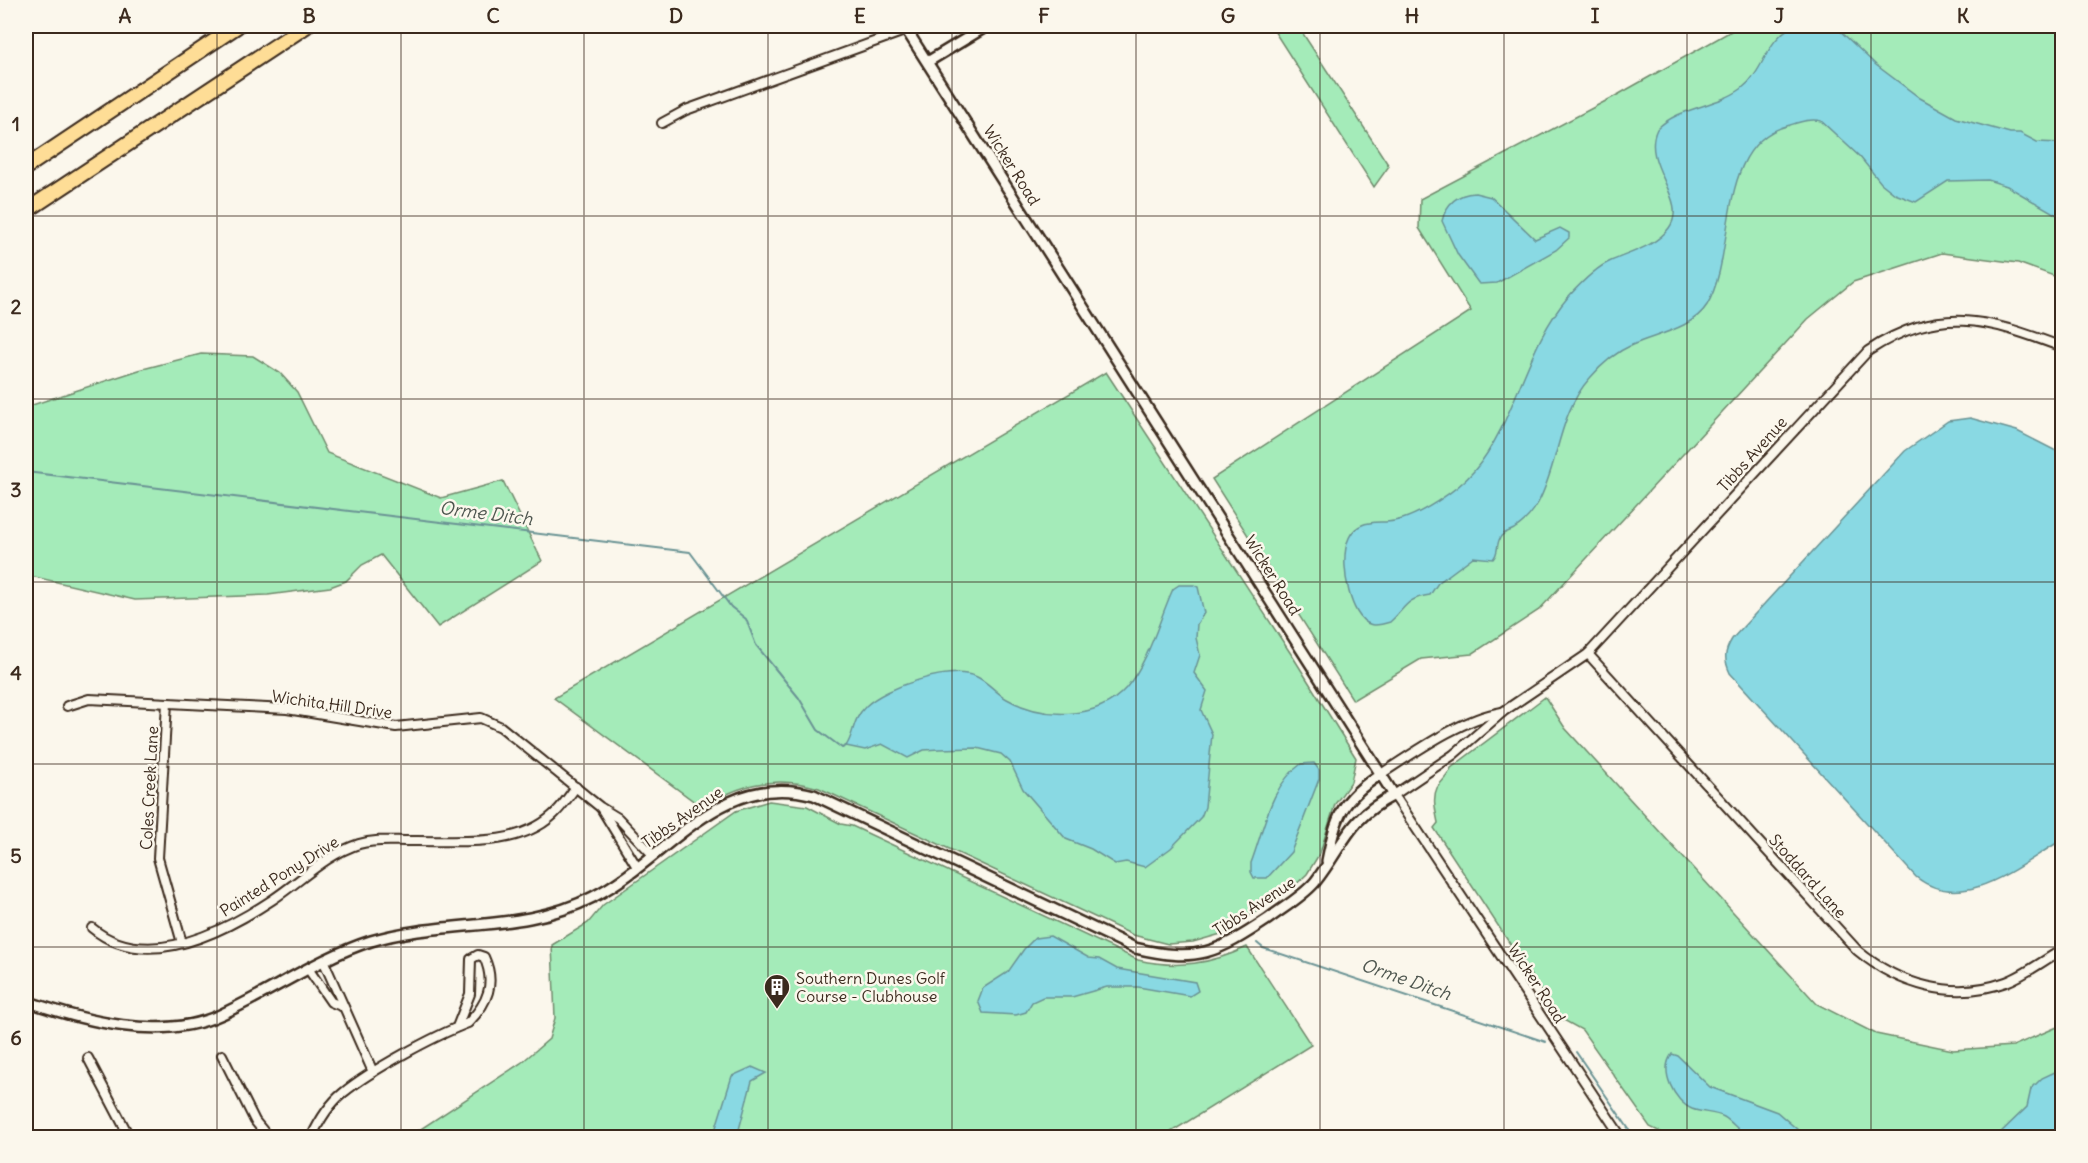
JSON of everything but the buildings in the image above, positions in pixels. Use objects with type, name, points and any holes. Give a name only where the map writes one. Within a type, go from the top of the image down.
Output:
[{"type":"highway","points":[[26,167],[237,26]]},
{"type":"highway","points":[[26,211],[306,26]]},
{"type":"street","points":[[929,61],[987,26]]},
{"type":"street","points":[[662,123],[686,110],[906,28]]},
{"type":"street","name":"Wicker Road","points":[[906,28],[1380,774],[1622,1137]]},
{"type":"street","name":"Tibbs Avenue","points":[[26,1001],[61,1012],[134,1027],[175,1026],[218,1016],[324,962],[372,941],[534,918],[594,897],[732,799],[761,790],[798,790],[814,795],[1135,948],[1166,956],[1196,956],[1229,945],[1304,893],[1361,815],[1453,755],[1504,711],[1588,654],[1707,527],[1850,367],[1881,343],[1923,325],[1968,320],[1992,322],[2062,347]]},
{"type":"street","name":"Stoddard Lane","points":[[1588,654],[1858,951],[1880,968],[1899,978],[1937,988],[1970,990],[2007,982],[2062,950]]},
{"type":"street","name":"Wichita Hill Drive","points":[[67,706],[89,699],[287,709],[396,727],[481,718],[501,727],[600,807],[618,818],[653,855]]},
{"type":"street","name":"Coles Creek Lane","points":[[167,703],[158,858],[182,943]]},
{"type":"street","name":"Tibbs Avenue","points":[[1325,866],[1337,817],[1343,806],[1362,786],[1416,751],[1486,714],[1504,711]]},
{"type":"street","name":"Painted Pony Drive","points":[[92,928],[108,941],[154,948],[208,936],[272,900],[323,861],[345,849],[369,841],[496,840],[534,828],[554,815],[576,787]]},
{"type":"street","name":"Wichita Hill Drive","points":[[600,807],[637,867]]},
{"type":"street","points":[[311,1137],[326,1110],[342,1093],[373,1072],[468,1023],[481,1011],[490,994],[490,970],[484,957],[478,955],[471,959],[470,994],[457,1027]]},
{"type":"street","points":[[324,962],[341,998],[341,1006],[373,1072]]},
{"type":"street","points":[[309,970],[331,1002],[341,1006]]},
{"type":"street","points":[[222,1055],[255,1121],[269,1137]]},
{"type":"street","points":[[88,1058],[130,1137]]},
{"type":"green space","points":[[1271,26],[1298,26],[1389,166],[1374,187]]},
{"type":"green space","points":[[1740,26],[2062,26],[2062,279],[2018,263],[1942,253],[1853,282],[1808,319],[1539,610],[1472,654],[1421,659],[1353,700],[1212,479],[1471,311],[1419,228],[1420,199],[1619,94]]},
{"type":"green space","points":[[201,354],[253,356],[280,373],[297,392],[327,453],[441,498],[503,481],[542,561],[438,627],[381,555],[362,565],[346,581],[330,587],[268,595],[135,600],[26,575],[26,407],[139,370]]},
{"type":"green space","points":[[1106,372],[1293,657],[1356,758],[1351,782],[1335,804],[1320,853],[1307,874],[1289,891],[1221,934],[1193,942],[1168,944],[1133,935],[819,788],[803,784],[773,782],[744,787],[730,792],[703,808],[554,698]]},
{"type":"green space","points":[[1545,697],[1565,728],[1817,1004],[1876,1034],[1953,1050],[2013,1046],[2062,1025],[2062,1137],[1673,1138],[1650,1127],[1582,1030],[1558,1017],[1434,828],[1438,823],[1435,805],[1437,788],[1451,768]]},
{"type":"green space","points":[[769,801],[807,806],[841,824],[852,826],[1138,960],[1167,964],[1194,963],[1234,953],[1247,947],[1311,1045],[1163,1137],[407,1138],[521,1063],[549,1039],[555,1018],[552,945],[588,923],[603,905],[736,811]]},
{"type":"water","points":[[1793,26],[1835,26],[1876,65],[1920,98],[1956,118],[2010,133],[2020,133],[2037,142],[2062,143],[2062,218],[2007,186],[1988,180],[1948,181],[1916,202],[1895,194],[1881,183],[1860,157],[1821,121],[1813,120],[1790,125],[1766,136],[1749,153],[1739,176],[1716,283],[1707,305],[1692,320],[1683,325],[1620,351],[1590,378],[1571,407],[1538,503],[1524,521],[1501,536],[1493,559],[1473,557],[1438,583],[1430,595],[1410,601],[1390,622],[1375,625],[1364,621],[1353,603],[1346,579],[1345,552],[1348,540],[1354,531],[1362,525],[1394,521],[1426,508],[1448,494],[1474,471],[1489,451],[1501,429],[1542,337],[1569,296],[1600,267],[1650,244],[1669,228],[1674,217],[1674,206],[1655,155],[1653,142],[1657,129],[1675,116],[1720,100],[1741,89],[1756,73],[1776,40]]},
{"type":"water","points":[[1475,193],[1491,197],[1535,239],[1560,228],[1569,233],[1569,238],[1556,250],[1497,283],[1479,284],[1458,255],[1442,221],[1453,201],[1463,195]]},
{"type":"water","points":[[1970,418],[2017,431],[2062,454],[2062,840],[1991,882],[1953,891],[1934,887],[1916,877],[1730,673],[1726,656],[1732,639],[1905,451],[1948,421]]},
{"type":"water","points":[[1179,585],[1198,587],[1204,613],[1197,624],[1196,638],[1200,655],[1194,673],[1207,691],[1201,710],[1212,734],[1205,807],[1201,817],[1171,848],[1145,867],[1126,862],[1115,864],[1091,849],[1066,839],[1023,789],[1010,762],[1001,754],[977,748],[939,749],[924,750],[908,758],[882,744],[865,750],[846,746],[855,722],[866,706],[903,685],[935,676],[965,674],[977,677],[999,694],[1021,706],[1052,713],[1085,711],[1100,706],[1114,699],[1134,677],[1147,653],[1173,589]]},
{"type":"water","points":[[1314,763],[1319,770],[1319,779],[1291,852],[1267,878],[1254,878],[1251,863],[1275,796],[1290,773],[1301,764]]},
{"type":"water","points":[[1050,936],[1089,958],[1099,959],[1117,969],[1195,982],[1198,991],[1190,996],[1138,987],[1107,987],[1072,997],[1043,997],[1032,1002],[1026,1012],[1016,1015],[983,1013],[978,1001],[983,988],[1008,972],[1035,938]]},
{"type":"water","points":[[1672,1054],[1678,1056],[1710,1087],[1777,1112],[1806,1137],[1755,1138],[1743,1133],[1724,1117],[1685,1105],[1670,1085],[1667,1069]]},
{"type":"water","points":[[752,1067],[766,1073],[752,1081],[737,1137],[713,1137],[732,1076]]},
{"type":"water","points":[[2062,1071],[2062,1137],[1996,1137],[2027,1107],[2031,1089],[2042,1078]]},
{"type":"waterway","name":"Orme Ditch","points":[[26,472],[690,552],[731,607],[746,619],[756,645],[799,698],[818,730],[842,748],[846,746]]},
{"type":"waterway","name":"Orme Ditch","points":[[1257,943],[1263,948],[1546,1042]]},
{"type":"waterway","name":"Orme Ditch","points":[[1576,1052],[1635,1138]]},
{"type":"place","name":"Southern Dunes Golf Course - Clubhouse","points":[[777,1010]]}]
